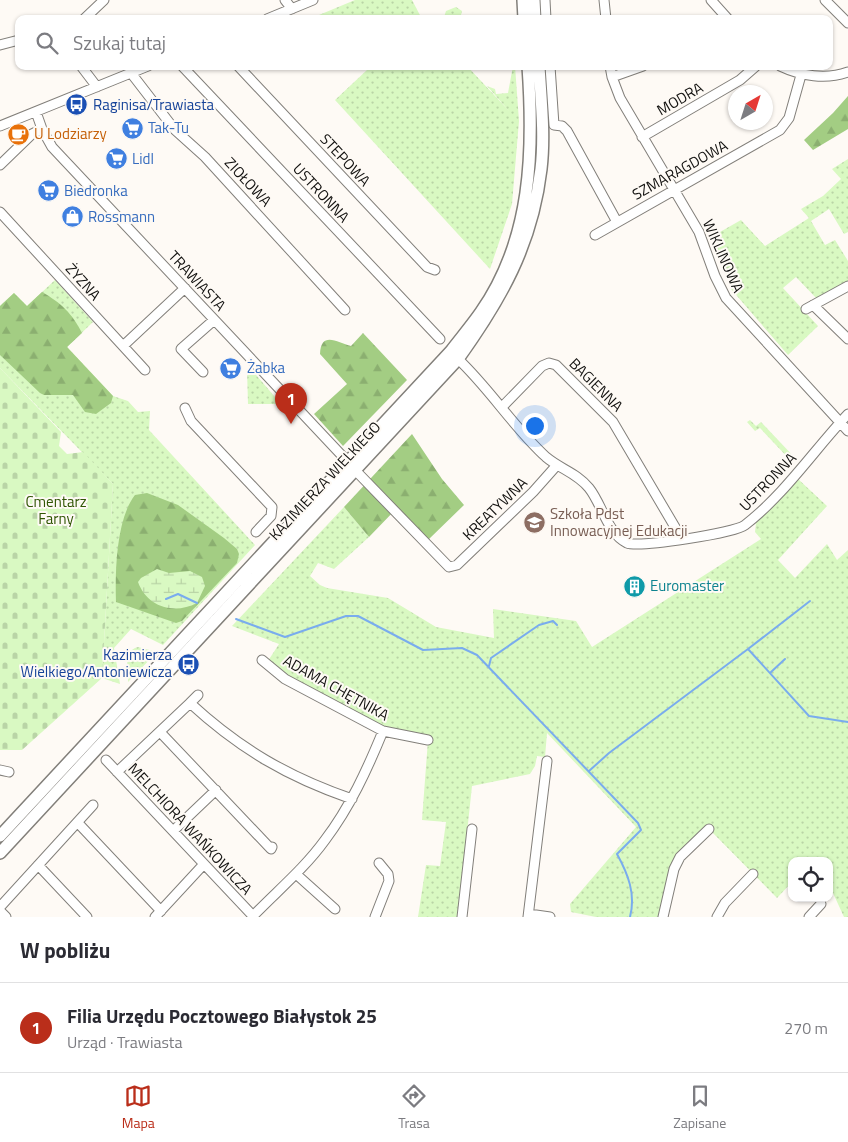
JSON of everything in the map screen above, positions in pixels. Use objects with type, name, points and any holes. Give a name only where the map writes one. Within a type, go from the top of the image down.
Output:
[{"type":"main road","points":[[523,0],[524,15]]},
{"type":"main road","points":[[534,0],[536,15]]},
{"type":"main road","name":"KAZIMIERZA WIELKIEGO","points":[[352,466],[451,351],[482,311],[499,281],[518,234],[527,192],[532,141],[528,70]]},
{"type":"main road","name":"KAZIMIERZA WIELKIEGO","points":[[0,852],[170,662],[299,523],[352,466],[458,359],[490,315],[510,278],[533,212],[541,168],[543,125],[539,70]]},
{"type":"main road","name":"KAZIMIERZA WIELKIEGO","points":[[0,836],[170,662]]},
{"type":"street","points":[[88,15],[104,0]]},
{"type":"street","points":[[285,0],[292,9]]},
{"type":"street","points":[[277,15],[313,0]]},
{"type":"street","points":[[545,0],[546,15]]},
{"type":"street","points":[[604,0],[606,15]]},
{"type":"street","points":[[711,0],[721,15]]},
{"type":"street","points":[[826,0],[848,23]]},
{"type":"street","points":[[0,46],[15,41]]},
{"type":"street","points":[[84,70],[97,87]]},
{"type":"street","points":[[0,126],[138,70]]},
{"type":"street","name":"USTRONNA","points":[[186,70],[440,339]]},
{"type":"street","name":"STEPOWA","points":[[242,70],[427,267],[434,270]]},
{"type":"street","points":[[550,70],[554,125],[562,126],[567,131],[617,222]]},
{"type":"street","name":"WIKLINOWA","points":[[611,70],[620,98],[699,232],[715,276],[726,298],[848,431]]},
{"type":"street","points":[[612,77],[632,70]]},
{"type":"street","name":"MODRA","points":[[642,137],[740,80],[751,70]]},
{"type":"street","points":[[790,70],[802,75],[830,76],[848,72]]},
{"type":"street","name":"ZIOŁOWA","points":[[131,73],[175,130],[205,156],[345,310]]},
{"type":"street","name":"SZMARAGDOWA","points":[[595,235],[673,189],[780,130],[789,118],[802,75]]},
{"type":"street","name":"TRAWIASTA","points":[[36,112],[42,129],[52,147],[449,567]]},
{"type":"street","points":[[0,165],[32,134],[42,129]]},
{"type":"street","name":"ŻYZNA","points":[[0,212],[145,370]]},
{"type":"street","points":[[848,286],[810,307],[848,339]]},
{"type":"street","points":[[123,346],[185,288]]},
{"type":"street","points":[[203,372],[182,349],[214,320]]},
{"type":"street","name":"USTRONNA","points":[[458,359],[545,456],[580,478],[589,488],[614,532],[628,543],[642,545],[744,527],[763,509],[848,414]]},
{"type":"street","name":"BAGIENNA","points":[[502,407],[542,366],[549,363],[556,365],[614,422],[682,539]]},
{"type":"street","points":[[185,408],[191,421],[272,507],[271,516],[256,532]]},
{"type":"street","name":"KREATYWNA","points":[[449,567],[457,565],[533,492],[557,465]]},
{"type":"street","name":"ADAMA CHĘTNIKA","points":[[262,660],[285,679],[383,731],[428,740]]},
{"type":"street","points":[[117,772],[198,695]]},
{"type":"street","points":[[190,703],[228,736],[275,767],[313,785],[352,799]]},
{"type":"street","points":[[253,917],[296,874],[325,840],[352,799],[383,731]]},
{"type":"street","points":[[160,732],[271,849],[272,847]]},
{"type":"street","name":"MELCHIORA WAŃKOWICZA","points":[[106,760],[253,917]]},
{"type":"street","points":[[547,761],[529,916],[550,917]]},
{"type":"street","points":[[172,831],[216,790]]},
{"type":"street","points":[[0,907],[94,805]]},
{"type":"street","points":[[78,823],[158,914],[204,864]]},
{"type":"street","points":[[462,917],[472,829]]},
{"type":"street","points":[[664,917],[674,869],[680,857],[709,829]]},
{"type":"street","points":[[375,917],[389,880],[388,874],[379,863]]},
{"type":"street","points":[[38,866],[87,917]]},
{"type":"street","points":[[296,874],[335,909]]},
{"type":"street","points":[[717,917],[725,903],[753,874]]},
{"type":"street","points":[[808,917],[822,904]]},
{"type":"street","points":[[0,911],[6,917]]},
{"type":"green space","points":[[355,0],[412,0],[420,15],[319,15]]},
{"type":"green space","points":[[456,7],[462,11],[461,15],[445,15],[446,11]]},
{"type":"green space","points":[[367,70],[471,70],[510,112],[487,86],[495,89],[496,94],[508,93],[512,70],[515,70],[519,121],[512,204],[490,269],[335,100]]},
{"type":"green space","points":[[848,96],[848,129],[813,150],[804,140]]},
{"type":"green space","points":[[848,159],[848,232],[844,234],[829,209],[811,221],[825,245],[835,240],[848,261],[848,281],[817,299],[796,277],[783,288],[818,326],[788,355],[731,289],[713,236],[741,220],[765,246],[809,218],[801,209],[823,196],[841,179],[832,169]]},
{"type":"green space","points":[[55,280],[93,322],[67,347],[113,396],[128,401],[138,412],[150,411],[149,430],[255,545],[163,645],[131,629],[114,648],[120,684],[102,678],[113,484],[0,368],[0,306],[14,293],[27,306]]},
{"type":"green space","points":[[42,292],[55,300],[70,314],[82,333],[67,347],[113,396],[111,403],[96,414],[85,412],[73,395],[44,395],[40,393],[0,355],[0,306],[14,293],[27,306]]},
{"type":"green space","points":[[363,333],[407,380],[343,446],[314,414],[347,384],[320,354],[321,347],[323,342],[327,340],[351,346]]},
{"type":"green space","name":"Cmentarz Farny","points":[[0,368],[61,432],[59,446],[67,454],[83,452],[113,484],[102,678],[22,750],[0,750]]},
{"type":"green space","points":[[247,369],[251,369],[281,404],[248,404]]},
{"type":"green space","points":[[750,420],[756,426],[761,422],[796,459],[792,462],[760,428],[755,431],[747,422]]},
{"type":"green space","points":[[412,434],[442,479],[464,505],[428,540],[397,508],[369,537],[344,507]]},
{"type":"green space","points":[[797,478],[827,506],[778,560],[795,578],[827,544],[837,560],[848,550],[848,917],[844,917],[833,893],[833,857],[788,857],[788,886],[777,898],[709,829],[680,857],[660,917],[596,917],[571,912],[570,904],[636,827],[547,733],[545,757],[537,756],[535,766],[530,774],[472,786],[458,917],[418,917],[426,865],[440,866],[446,822],[422,820],[428,740],[383,731],[266,664],[279,644],[232,626],[344,507],[369,537],[334,569],[318,563],[310,576],[320,585],[327,588],[388,598],[436,627],[494,638],[493,609],[576,621],[592,647],[761,539],[755,532],[756,523]]},
{"type":"green space","points":[[147,493],[178,505],[224,538],[237,549],[239,554],[237,563],[182,621],[176,623],[116,602],[120,532],[129,505],[135,495]]},
{"type":"green space","points":[[157,569],[169,573],[190,571],[202,577],[205,586],[197,603],[188,607],[171,608],[155,603],[148,598],[138,582],[141,578]]},
{"type":"green space","points":[[138,647],[157,652],[128,682],[128,657],[133,649]]},
{"type":"waterway","points":[[166,599],[178,594],[197,603]]},
{"type":"waterway","points":[[748,649],[810,601]]},
{"type":"waterway","points":[[236,619],[285,637],[346,616],[358,616],[423,650],[462,648],[477,655],[638,823],[641,830],[617,854],[630,884],[632,900],[630,917]]},
{"type":"waterway","points":[[489,666],[491,658],[539,625],[553,621],[557,625]]},
{"type":"waterway","points":[[589,771],[609,753],[748,649],[809,716],[848,722]]},
{"type":"waterway","points":[[770,673],[785,659]]},
{"type":"place","name":"Raginisa/Trawiasta","points":[[77,105]]},
{"type":"place","name":"Tak-Tu","points":[[132,128]]},
{"type":"place","name":"U Lodziarzy","points":[[18,134]]},
{"type":"place","name":"Lidl","points":[[116,159]]},
{"type":"place","name":"Biedronka","points":[[48,191]]},
{"type":"place","name":"Rossmann","points":[[72,217]]},
{"type":"place","name":"Żabka","points":[[231,368]]},
{"type":"place","name":"Filia Urzędu Pocztowego Białystok 25","points":[[291,424]]},
{"type":"place","name":"Szkoła Pdst Innowacyjnej Edukacji","points":[[534,523]]},
{"type":"place","name":"Euromaster","points":[[634,586]]},
{"type":"place","name":"Kazimierza Wielkiego/Antoniewicza","points":[[188,664]]}]
